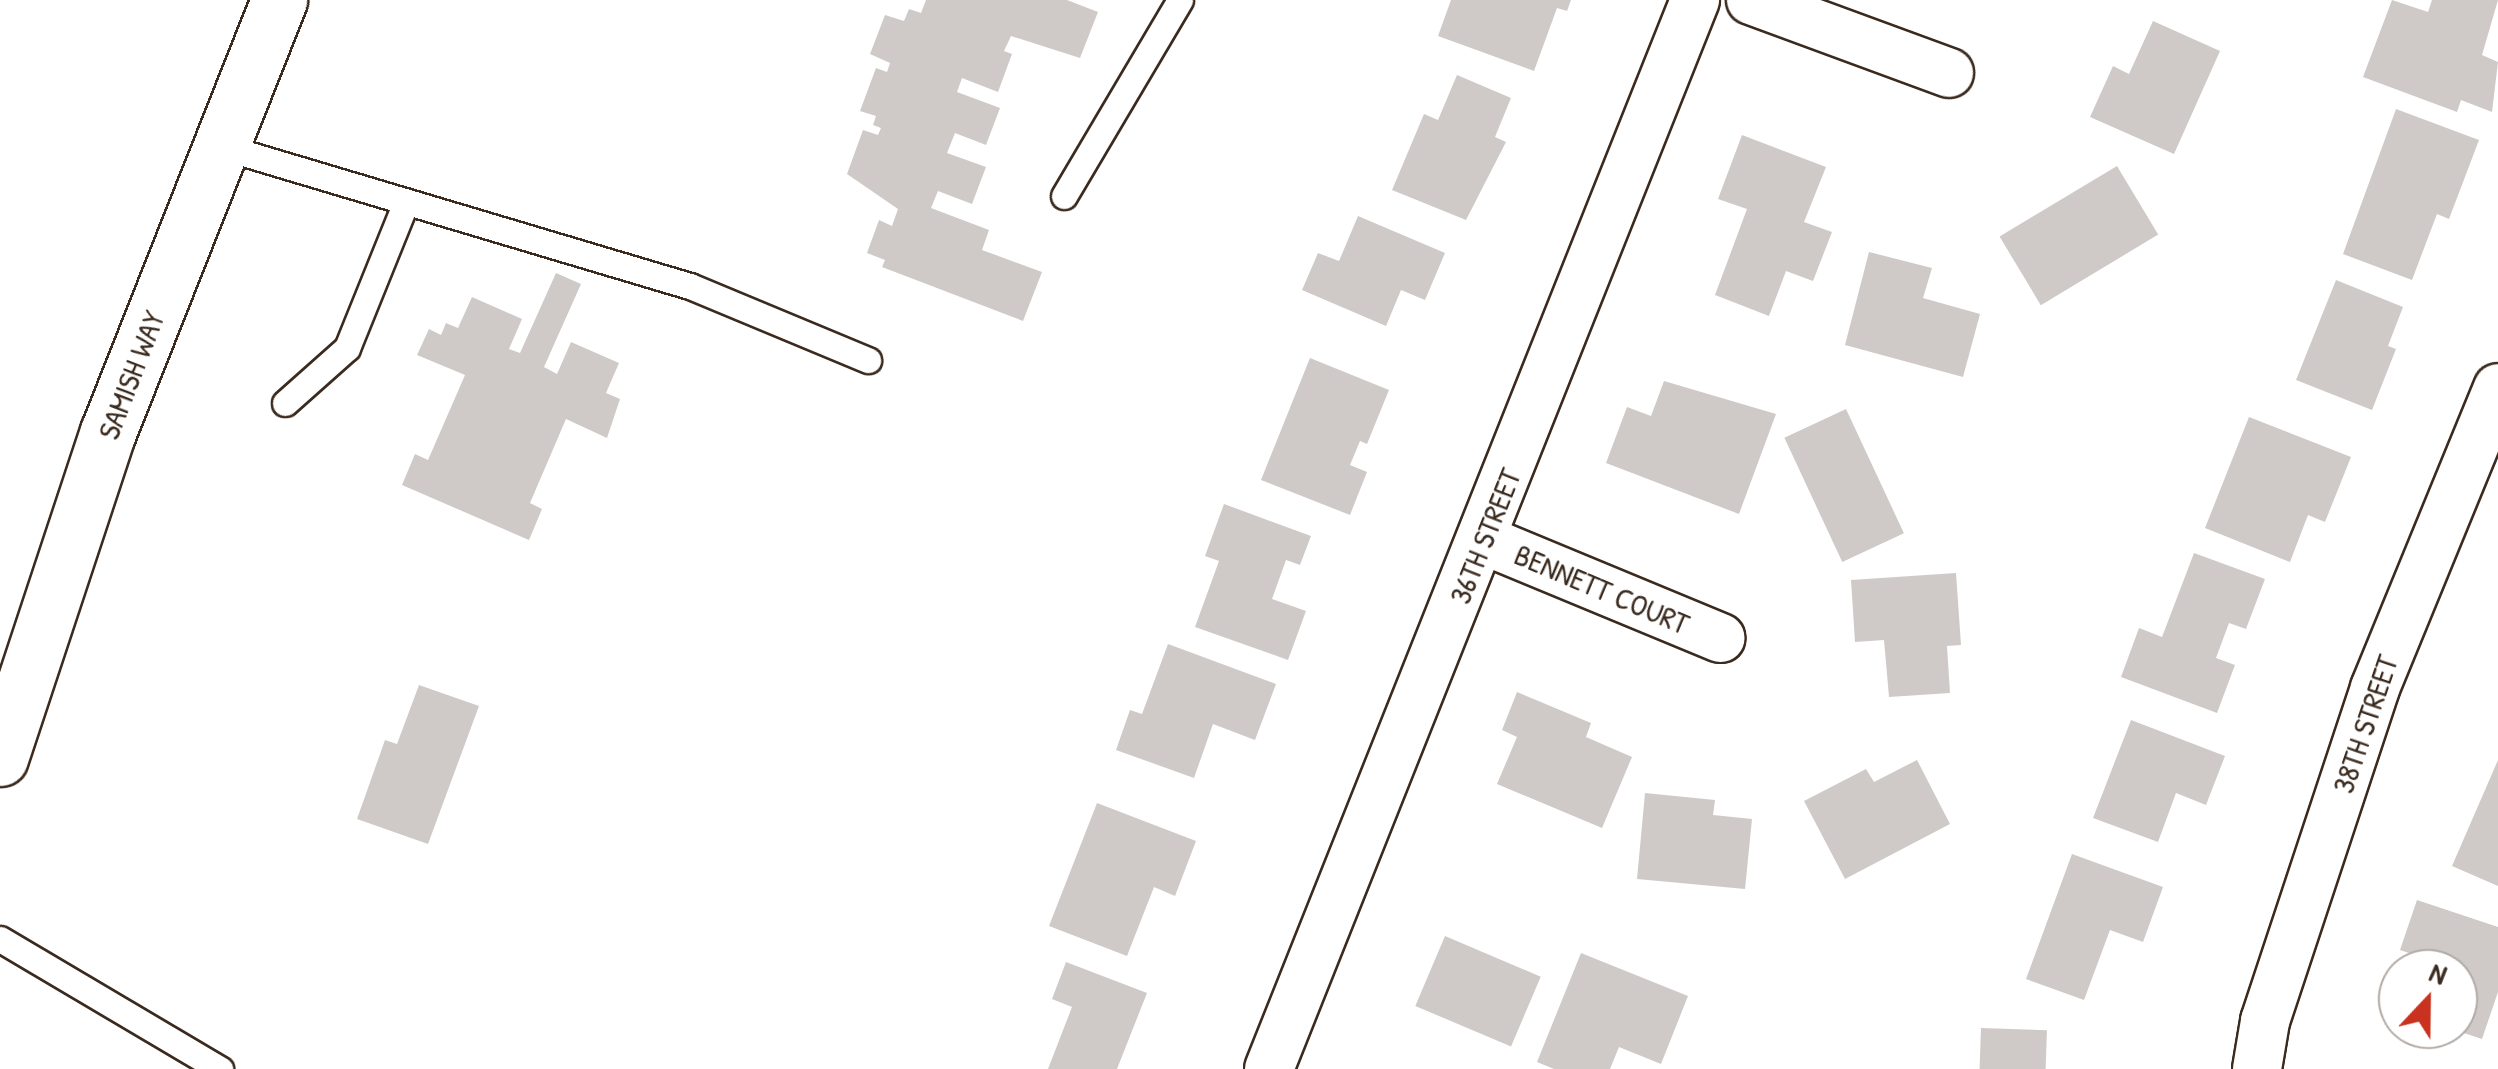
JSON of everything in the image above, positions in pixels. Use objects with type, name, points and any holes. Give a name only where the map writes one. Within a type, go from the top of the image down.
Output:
[{"type":"main road","name":"SAMISH WAY","points":[[0,758],[108,432],[280,0]]},
{"type":"street","name":"36TH STREET","points":[[1269,1069],[1484,540],[1696,0]]},
{"type":"street","points":[[1751,0],[1949,72]]},
{"type":"street","name":"38TH STREET","points":[[2257,1069],[2265,1021],[2375,688],[2485,460],[2498,388]]},
{"type":"street","name":"BENNETT COURT","points":[[1484,540],[1721,638]]},
{"type":"lane","points":[[1064,196],[1180,0]]},
{"type":"lane","points":[[220,146],[690,286],[868,360]]},
{"type":"lane","points":[[285,402],[346,348],[406,202]]},
{"type":"lane","points":[[0,939],[220,1069]]},
{"type":"building","points":[[926,0],[1067,0],[1098,12],[1080,58],[1011,36],[1004,51],[1012,54],[998,92],[962,78],[957,92],[1000,108],[986,145],[955,133],[947,153],[986,167],[972,204],[938,191],[931,208],[989,230],[982,250],[1042,272],[1023,321],[882,267],[885,260],[867,253],[879,220],[892,226],[898,209],[847,174],[863,130],[878,135],[881,128],[873,125],[876,116],[860,111],[876,68],[887,72],[890,63],[870,54],[885,15],[904,21],[909,9],[921,13]]},
{"type":"building","points":[[1451,0],[1571,0],[1567,11],[1557,8],[1534,71],[1438,36]]},
{"type":"building","points":[[2392,0],[2428,12],[2432,0],[2498,0],[2482,55],[2498,62],[2492,112],[2461,100],[2457,112],[2363,77]]},
{"type":"building","points":[[2153,21],[2220,51],[2174,154],[2090,117],[2113,66],[2129,74]]},
{"type":"building","points":[[1457,75],[1511,98],[1495,137],[1506,142],[1466,220],[1392,190],[1424,114],[1438,120]]},
{"type":"building","points":[[2396,109],[2479,140],[2449,219],[2437,214],[2412,280],[2343,254]]},
{"type":"building","points":[[1742,135],[1826,167],[1804,222],[1832,232],[1813,281],[1786,271],[1769,316],[1715,295],[1747,209],[1718,199]]},
{"type":"building","points":[[2117,166],[2158,235],[2041,305],[2000,237]]},
{"type":"building","points":[[1358,216],[1445,253],[1425,300],[1401,290],[1386,326],[1302,290],[1318,253],[1339,261]]},
{"type":"building","points":[[1869,252],[1932,268],[1923,298],[1980,314],[1963,377],[1845,345]]},
{"type":"building","points":[[556,273],[581,284],[544,367],[557,374],[571,342],[619,363],[606,393],[620,399],[607,438],[566,419],[530,503],[542,509],[529,540],[402,485],[415,454],[428,460],[465,375],[417,355],[429,329],[441,335],[446,323],[458,328],[472,297],[522,319],[509,349],[520,353]]},
{"type":"building","points":[[2336,280],[2403,307],[2388,346],[2396,349],[2372,410],[2296,380]]},
{"type":"building","points":[[1310,358],[1389,390],[1367,444],[1360,441],[1350,465],[1367,472],[1350,515],[1261,480]]},
{"type":"building","points":[[1664,381],[1776,414],[1739,514],[1606,463],[1627,407],[1651,416]]},
{"type":"building","points":[[1846,409],[1904,533],[1842,562],[1784,438]]},
{"type":"building","points":[[2249,417],[2351,457],[2325,522],[2308,515],[2290,562],[2205,528]]},
{"type":"building","points":[[1224,504],[1311,536],[1300,565],[1286,560],[1272,599],[1306,611],[1288,660],[1195,627],[1219,561],[1205,556]]},
{"type":"building","points":[[2194,553],[2265,579],[2246,629],[2229,623],[2216,658],[2235,665],[2217,713],[2121,677],[2139,628],[2162,637]]},
{"type":"building","points":[[1956,573],[1961,645],[1947,646],[1950,693],[1889,697],[1884,640],[1855,642],[1851,580]]},
{"type":"building","points":[[1168,644],[1276,684],[1255,740],[1213,724],[1194,778],[1116,750],[1130,710],[1142,714]]},
{"type":"building","points":[[419,685],[479,706],[428,844],[357,819],[385,740],[397,744]]},
{"type":"building","points":[[1517,692],[1591,723],[1586,737],[1632,757],[1602,828],[1497,784],[1517,737],[1502,730]]},
{"type":"building","points":[[2131,720],[2225,756],[2206,805],[2176,793],[2158,842],[2093,818]]},
{"type":"building","points":[[1917,760],[1950,824],[1845,879],[1804,801],[1866,769],[1874,782]]},
{"type":"building","points":[[2498,760],[2498,886],[2452,866]]},
{"type":"building","points":[[1645,793],[1715,800],[1713,815],[1752,819],[1745,889],[1637,879]]},
{"type":"building","points":[[1097,803],[1196,841],[1175,896],[1154,887],[1127,956],[1049,926]]},
{"type":"building","points":[[2072,854],[2163,887],[2143,942],[2110,930],[2084,1000],[2026,979]]},
{"type":"building","points":[[2417,900],[2498,927],[2498,992],[2482,1039],[2478,1038],[2478,949],[2400,949]]},
{"type":"building","points":[[1445,936],[1541,977],[1511,1047],[1415,1006]]},
{"type":"building","points":[[1581,953],[1688,996],[1661,1064],[1619,1047],[1610,1069],[1554,1069],[1537,1062]]},
{"type":"building","points":[[1066,962],[1147,993],[1117,1069],[1048,1069],[1072,1007],[1052,999]]},
{"type":"building","points":[[1981,1028],[2047,1030],[2046,1069],[1980,1069]]}]
